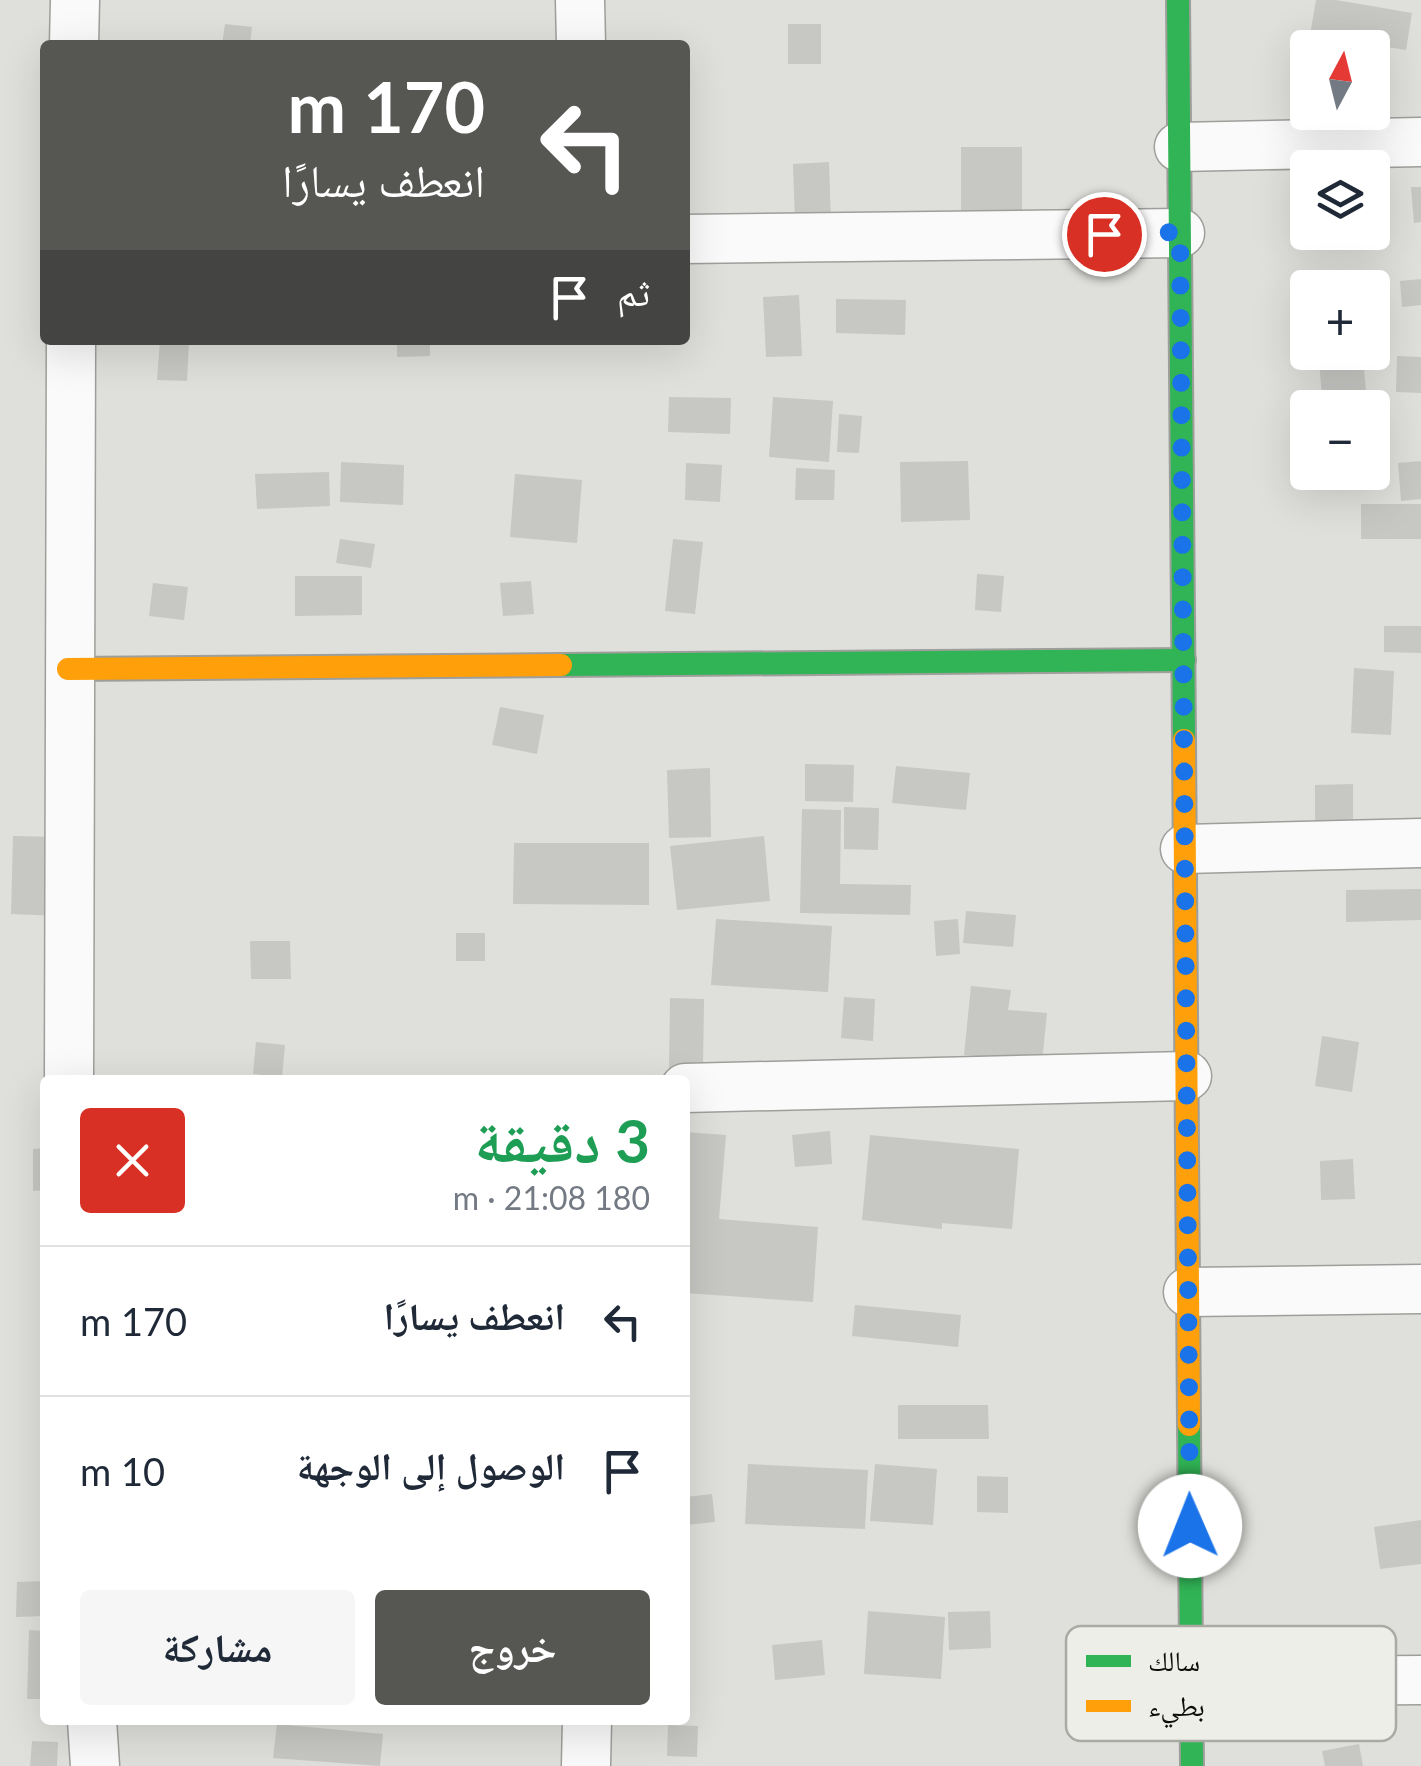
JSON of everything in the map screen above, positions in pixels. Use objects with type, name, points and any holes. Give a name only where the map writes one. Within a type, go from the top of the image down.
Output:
[{"type":"main road","points":[[1178,0],[1191,1626]]},
{"type":"main road","points":[[68,669],[1184,660]]},
{"type":"street","points":[[74,40],[75,0]]},
{"type":"street","points":[[580,0],[580,40]]},
{"type":"street","points":[[1179,147],[1421,142]]},
{"type":"street","points":[[690,239],[1180,232]]},
{"type":"street","points":[[68,1075],[71,345]]},
{"type":"street","points":[[1185,850],[1421,843]]},
{"type":"street","points":[[690,1088],[1186,1076]]},
{"type":"street","points":[[1188,1292],[1421,1289]]},
{"type":"street","points":[[1396,1680],[1421,1680]]},
{"type":"street","points":[[92,1725],[95,1766]]},
{"type":"street","points":[[586,1725],[586,1766]]},
{"type":"building","points":[[1316,0],[1412,13],[1406,50],[1390,48],[1390,30],[1311,30]]},
{"type":"building","points":[[225,24],[252,27],[251,40],[223,40]]},
{"type":"building","points":[[788,24],[821,24],[821,64],[788,64]]},
{"type":"building","points":[[961,147],[1022,147],[1022,216],[961,216]]},
{"type":"building","points":[[829,162],[831,222],[795,223],[793,164]]},
{"type":"building","points":[[1411,187],[1421,187],[1421,222],[1414,223]]},
{"type":"building","points":[[1421,279],[1421,305],[1402,307],[1400,281]]},
{"type":"building","points":[[799,295],[802,356],[766,357],[763,297]]},
{"type":"building","points":[[836,299],[906,300],[905,335],[836,333]]},
{"type":"building","points":[[160,345],[189,345],[187,381],[157,380]]},
{"type":"building","points":[[397,345],[430,345],[430,356],[397,357]]},
{"type":"building","points":[[1397,356],[1421,357],[1421,393],[1396,392]]},
{"type":"building","points":[[1320,370],[1364,370],[1366,390],[1321,390]]},
{"type":"building","points":[[669,397],[731,398],[730,434],[668,432]]},
{"type":"building","points":[[773,397],[833,401],[829,462],[769,457]]},
{"type":"building","points":[[839,414],[862,416],[859,453],[837,452]]},
{"type":"building","points":[[968,461],[970,520],[901,522],[900,462]]},
{"type":"building","points":[[1421,461],[1421,499],[1401,501],[1398,463]]},
{"type":"building","points":[[341,462],[404,465],[403,505],[340,502]]},
{"type":"building","points":[[686,463],[722,465],[720,502],[685,500]]},
{"type":"building","points":[[796,468],[835,470],[834,500],[795,500]]},
{"type":"building","points":[[329,472],[330,506],[257,509],[255,474]]},
{"type":"building","points":[[515,474],[582,480],[577,543],[510,537]]},
{"type":"building","points":[[1361,504],[1421,504],[1421,539],[1361,539]]},
{"type":"building","points":[[340,539],[375,544],[371,568],[336,563]]},
{"type":"building","points":[[673,539],[703,542],[695,614],[665,611]]},
{"type":"building","points":[[977,574],[1004,576],[1001,612],[975,610]]},
{"type":"building","points":[[295,576],[362,576],[362,615],[295,616]]},
{"type":"building","points":[[531,581],[534,614],[503,616],[500,583]]},
{"type":"building","points":[[153,583],[188,587],[184,620],[149,616]]},
{"type":"building","points":[[1384,626],[1421,626],[1421,653],[1384,652]]},
{"type":"building","points":[[1354,668],[1394,671],[1391,735],[1351,733]]},
{"type":"building","points":[[500,707],[544,715],[537,754],[492,745]]},
{"type":"building","points":[[805,764],[854,765],[853,802],[805,801]]},
{"type":"building","points":[[896,766],[970,773],[966,810],[892,803]]},
{"type":"building","points":[[710,768],[711,837],[669,838],[667,770]]},
{"type":"building","points":[[1353,784],[1353,826],[1315,827],[1315,785]]},
{"type":"building","points":[[844,807],[879,808],[878,850],[844,849]]},
{"type":"building","points":[[802,809],[841,810],[840,884],[911,885],[910,915],[800,913]]},
{"type":"building","points":[[13,836],[59,837],[58,916],[11,914]]},
{"type":"building","points":[[764,836],[770,901],[677,910],[670,846]]},
{"type":"building","points":[[514,843],[649,843],[649,905],[513,904]]},
{"type":"building","points":[[1421,889],[1421,920],[1346,922],[1346,890]]},
{"type":"building","points":[[966,911],[1016,915],[1013,947],[963,943]]},
{"type":"building","points":[[716,919],[832,926],[828,992],[711,985]]},
{"type":"building","points":[[958,919],[960,954],[936,956],[934,921]]},
{"type":"building","points":[[456,933],[485,933],[485,961],[456,961]]},
{"type":"building","points":[[250,941],[290,941],[291,979],[251,979]]},
{"type":"building","points":[[971,986],[1011,990],[1008,1010],[1047,1013],[1042,1062],[964,1055]]},
{"type":"building","points":[[844,997],[875,999],[873,1041],[841,1038]]},
{"type":"building","points":[[670,998],[704,999],[703,1070],[669,1070]]},
{"type":"building","points":[[1322,1036],[1359,1042],[1352,1092],[1315,1086]]},
{"type":"building","points":[[256,1042],[285,1045],[282,1075],[253,1074]]},
{"type":"building","points":[[830,1131],[832,1164],[795,1167],[792,1135]]},
{"type":"building","points":[[690,1132],[726,1135],[719,1219],[818,1227],[813,1302],[690,1293]]},
{"type":"building","points":[[870,1135],[1019,1149],[1012,1229],[942,1223],[942,1229],[862,1220]]},
{"type":"building","points":[[40,1148],[40,1190],[33,1191],[33,1149]]},
{"type":"building","points":[[1353,1159],[1355,1199],[1321,1200],[1320,1161]]},
{"type":"building","points":[[855,1305],[961,1315],[958,1347],[852,1336]]},
{"type":"building","points":[[898,1405],[988,1405],[989,1439],[898,1439]]},
{"type":"building","points":[[748,1464],[868,1470],[865,1529],[745,1524]]},
{"type":"building","points":[[875,1464],[937,1469],[933,1525],[870,1521]]},
{"type":"building","points":[[977,1476],[1008,1477],[1008,1513],[977,1512]]},
{"type":"building","points":[[712,1494],[715,1522],[690,1524],[690,1496]]},
{"type":"building","points":[[1421,1520],[1421,1564],[1380,1569],[1374,1527]]},
{"type":"building","points":[[40,1581],[40,1616],[16,1617],[17,1582]]},
{"type":"building","points":[[868,1611],[945,1617],[941,1679],[864,1674]]},
{"type":"building","points":[[990,1611],[991,1648],[949,1650],[948,1612]]},
{"type":"building","points":[[29,1630],[40,1631],[40,1699],[27,1699]]},
{"type":"building","points":[[822,1640],[825,1675],[775,1680],[772,1645]]},
{"type":"building","points":[[277,1725],[383,1734],[380,1766],[273,1758]]},
{"type":"building","points":[[668,1725],[698,1726],[697,1757],[667,1756]]},
{"type":"building","points":[[32,1741],[58,1742],[57,1766],[30,1766]]},
{"type":"building","points":[[1359,1744],[1363,1766],[1325,1766],[1322,1751]]},
{"type":"traffic: fast","points":[[1178,0],[1184,740]]},
{"type":"traffic: fast","points":[[561,665],[1184,660]]},
{"type":"traffic: fast","points":[[1189,1425],[1191,1626]]},
{"type":"traffic: fast","points":[[1192,1741],[1192,1766]]},
{"type":"traffic: slow","points":[[68,669],[561,665]]},
{"type":"traffic: slow","points":[[1184,740],[1189,1425]]},
{"type":"route","points":[[1104,234],[1180,232],[1190,1526]]}]
